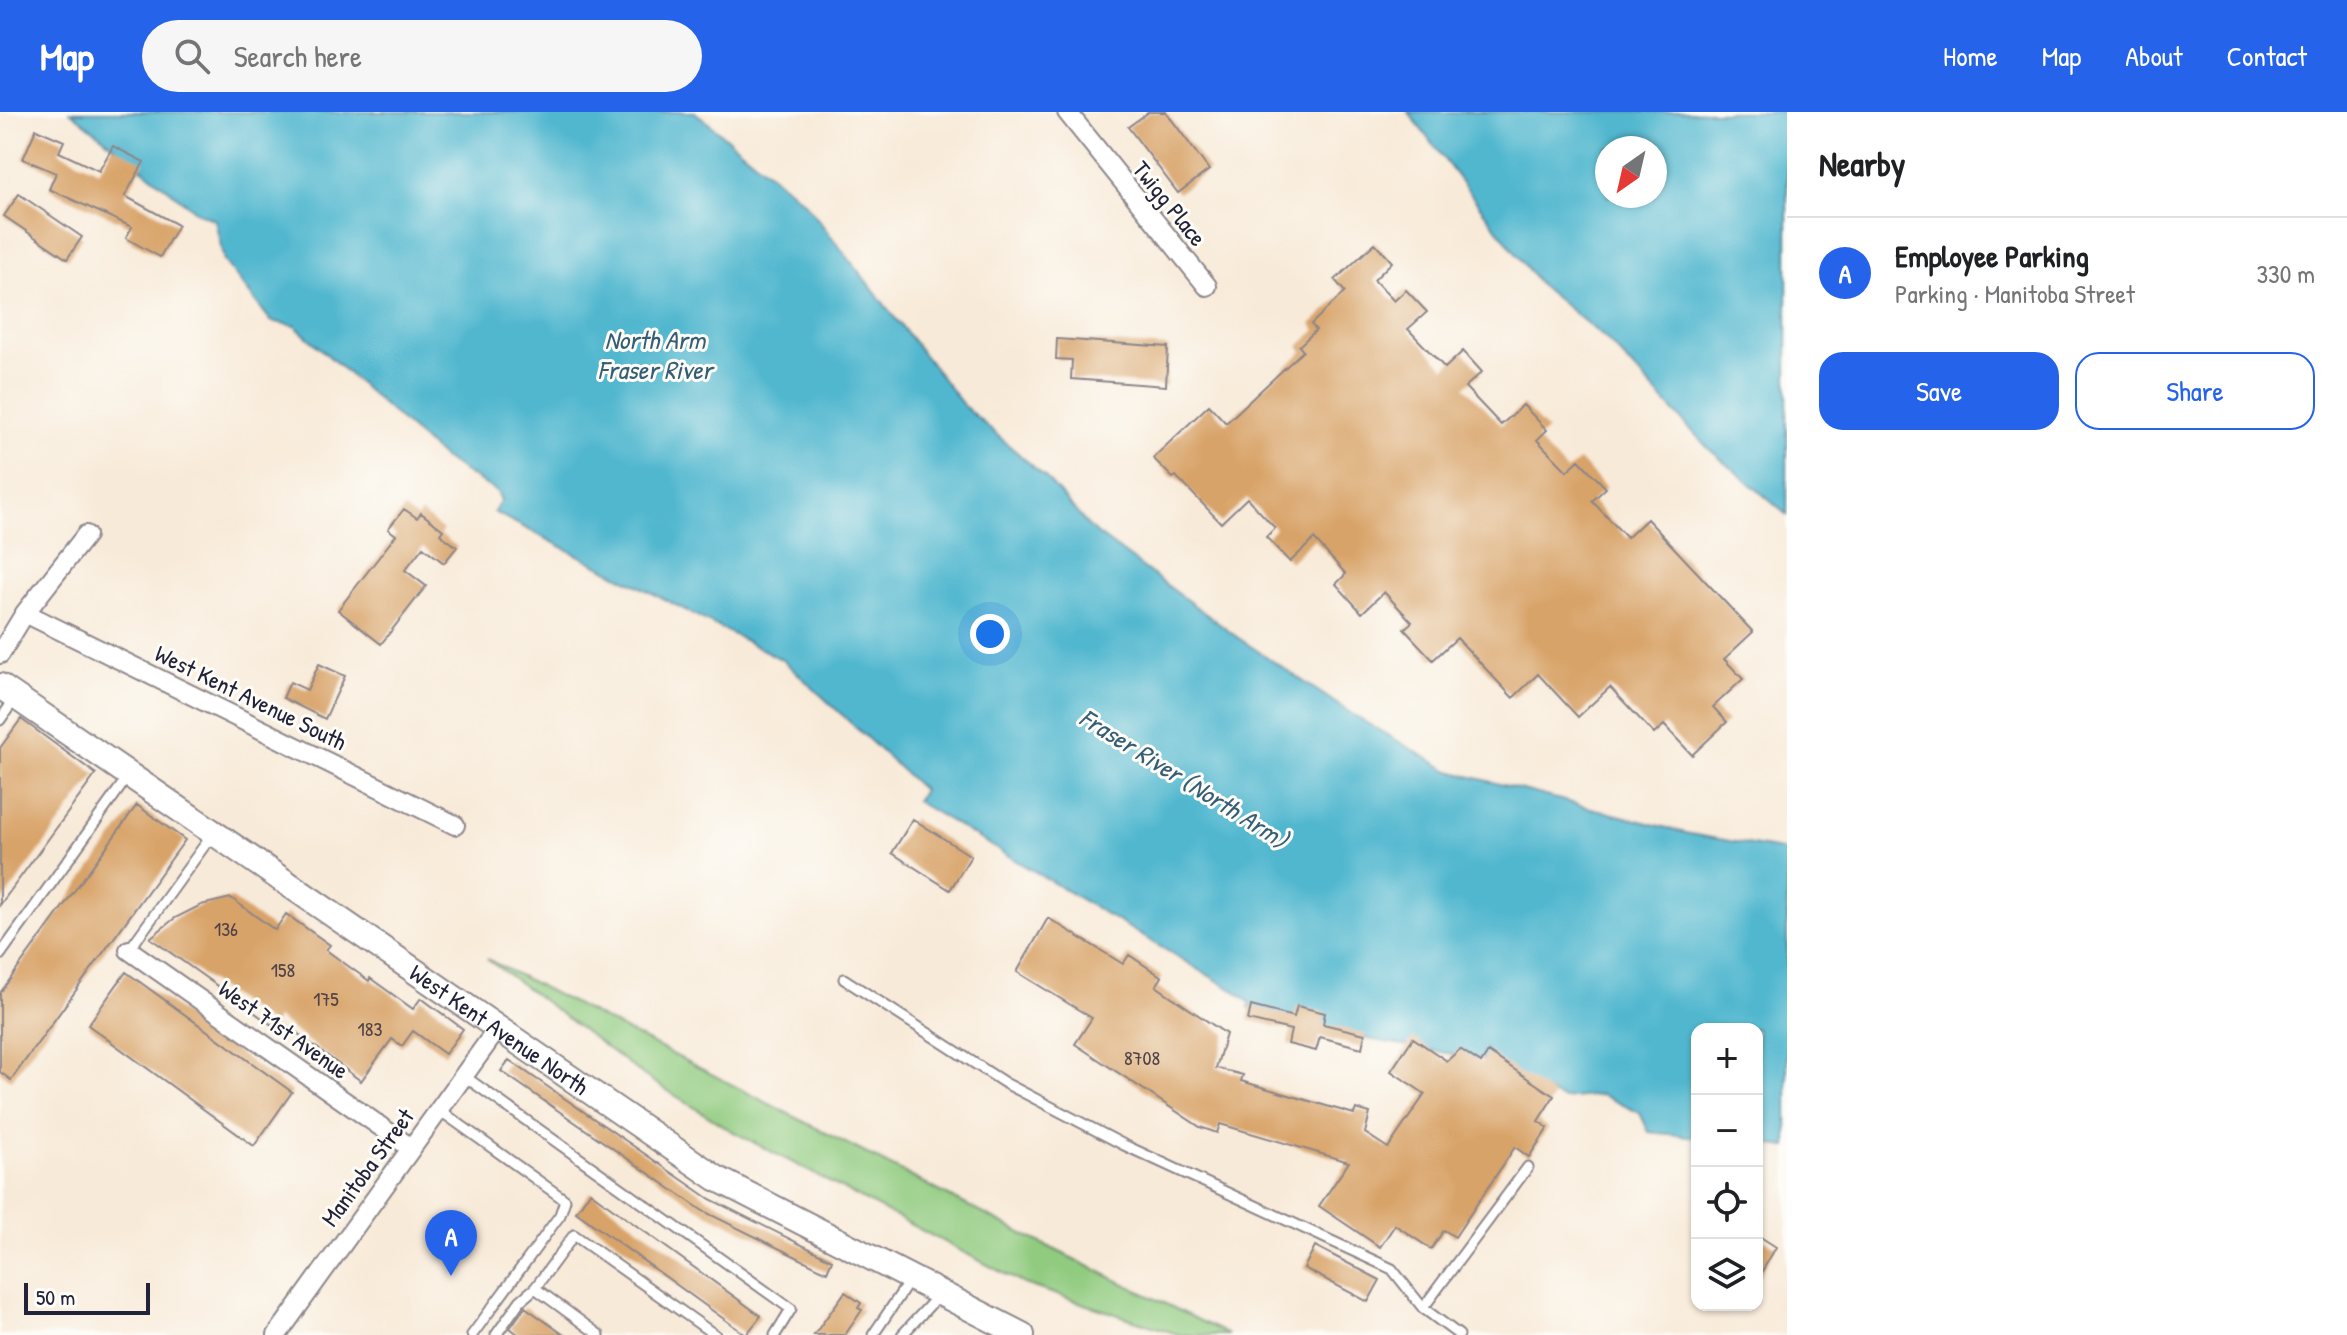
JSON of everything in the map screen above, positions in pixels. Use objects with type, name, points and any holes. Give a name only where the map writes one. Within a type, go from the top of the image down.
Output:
[{"type":"street","name":"Twigg Place","points":[[1067,112],[1207,286]]},
{"type":"street","points":[[0,654],[25,613],[86,535]]},
{"type":"street","name":"West Kent Avenue South","points":[[25,613],[455,825]]},
{"type":"street","name":"West Kent Avenue North","points":[[8,692],[716,1178],[1022,1335]]},
{"type":"street","name":"West 71st Avenue","points":[[129,950],[411,1148]]},
{"type":"street","name":"Manitoba Street","points":[[284,1332],[438,1109],[498,1028]]},
{"type":"lane","points":[[0,720],[8,692]]},
{"type":"lane","points":[[0,955],[129,774]]},
{"type":"lane","points":[[129,950],[214,833]]},
{"type":"lane","points":[[844,979],[1005,1083],[1124,1145],[1392,1269],[1423,1308],[1459,1335]]},
{"type":"lane","points":[[463,1075],[791,1309],[775,1335]]},
{"type":"lane","points":[[438,1109],[565,1200],[560,1215],[472,1335]]},
{"type":"lane","points":[[1423,1308],[1528,1167]]},
{"type":"lane","points":[[496,1335],[574,1235],[715,1335]]},
{"type":"lane","points":[[873,1335],[910,1280]]},
{"type":"lane","points":[[535,1288],[599,1335]]},
{"type":"lane","points":[[902,1335],[940,1294]]},
{"type":"green space","points":[[487,959],[1025,1235],[1229,1335],[1180,1335],[1024,1284],[730,1130],[646,1077]]},
{"type":"water","name":"North Arm Fraser River","points":[[71,112],[695,112],[805,203],[964,406],[1046,478],[1091,529],[1237,637],[1358,718],[1450,771],[1690,834],[1787,851],[1787,1147],[1763,1144],[1763,1023],[1691,1023],[1691,1136],[1649,1132],[1640,1113],[1602,1095],[1562,1099],[1481,1059],[1368,1039],[1249,1008],[1250,1003],[1238,993],[916,801],[923,790],[783,660],[494,512],[501,500],[497,492],[443,458],[295,326],[271,321],[224,261],[215,220],[198,213]]},
{"type":"water","points":[[1408,112],[1787,112],[1787,515],[1709,449],[1606,339],[1540,285]]},
{"type":"building","points":[[1149,112],[1166,112],[1209,170],[1178,193],[1128,127]]},
{"type":"building","points":[[36,129],[64,141],[59,152],[99,171],[113,146],[144,162],[125,196],[178,225],[160,257],[126,238],[132,227],[49,189],[56,173],[23,159]]},
{"type":"building","points":[[19,194],[82,237],[67,259],[4,216]]},
{"type":"building","points":[[1375,243],[1392,262],[1374,280],[1394,301],[1406,290],[1427,312],[1408,329],[1445,368],[1463,351],[1482,372],[1465,387],[1501,425],[1523,405],[1547,430],[1537,440],[1567,471],[1579,460],[1606,488],[1592,501],[1627,538],[1647,519],[1753,632],[1724,659],[1743,679],[1713,707],[1727,722],[1692,755],[1664,725],[1654,734],[1610,687],[1578,717],[1538,674],[1513,698],[1457,638],[1433,660],[1404,629],[1412,622],[1384,592],[1362,613],[1336,584],[1346,574],[1314,539],[1290,562],[1266,537],[1275,528],[1247,498],[1221,523],[1176,476],[1173,478],[1153,458],[1209,405],[1226,423],[1303,351],[1299,346],[1316,330],[1311,324],[1345,292],[1335,280]]},
{"type":"building","points":[[1057,339],[1168,347],[1166,386],[1071,379],[1072,360],[1056,359]]},
{"type":"building","points":[[404,509],[417,518],[421,513],[443,530],[440,534],[457,547],[444,563],[423,547],[405,570],[426,586],[381,644],[338,610],[396,535],[388,529]]},
{"type":"building","points":[[319,664],[345,676],[325,719],[283,698],[290,682],[307,690]]},
{"type":"building","points":[[21,719],[96,774],[0,905],[0,748]]},
{"type":"building","points":[[137,805],[185,840],[11,1080],[0,1072],[0,993]]},
{"type":"building","points":[[913,819],[971,856],[950,890],[892,853]]},
{"type":"building","points":[[231,898],[275,930],[286,914],[330,945],[326,950],[369,981],[370,978],[413,1009],[421,998],[463,1029],[445,1054],[413,1031],[402,1046],[392,1039],[361,1081],[277,1018],[272,1025],[150,938],[175,918],[201,905]]},
{"type":"building","points":[[1048,918],[1123,964],[1129,955],[1162,977],[1156,986],[1226,1034],[1216,1068],[1243,1075],[1241,1081],[1354,1114],[1356,1109],[1370,1113],[1365,1133],[1388,1148],[1425,1094],[1391,1071],[1413,1038],[1447,1061],[1460,1049],[1481,1063],[1488,1052],[1554,1096],[1538,1121],[1548,1128],[1529,1157],[1515,1147],[1455,1237],[1444,1230],[1431,1249],[1395,1225],[1380,1247],[1319,1206],[1349,1162],[1220,1124],[1217,1133],[1200,1127],[1075,1044],[1092,1018],[1017,972]]},
{"type":"building","points":[[126,972],[292,1092],[254,1146],[88,1025]]},
{"type":"building","points":[[1251,1006],[1294,1017],[1297,1006],[1325,1013],[1323,1024],[1365,1034],[1362,1048],[1320,1037],[1316,1051],[1288,1044],[1291,1030],[1248,1020]]},
{"type":"building","points":[[509,1060],[710,1199],[832,1260],[827,1272],[703,1211],[501,1071]]},
{"type":"building","points":[[590,1192],[761,1316],[746,1335],[576,1212]]},
{"type":"building","points":[[1763,1239],[1776,1247],[1763,1270]]},
{"type":"building","points":[[1315,1246],[1380,1280],[1368,1302],[1304,1268]]},
{"type":"building","points":[[845,1292],[861,1303],[858,1308],[862,1310],[845,1335],[814,1335]]},
{"type":"building","points":[[525,1307],[564,1335],[519,1335],[510,1328]]},
{"type":"place","name":"Employee Parking","points":[[451,1276]]},
{"type":"water label","name":"Fraser River (North Arm)","points":[[1184,778]]}]
